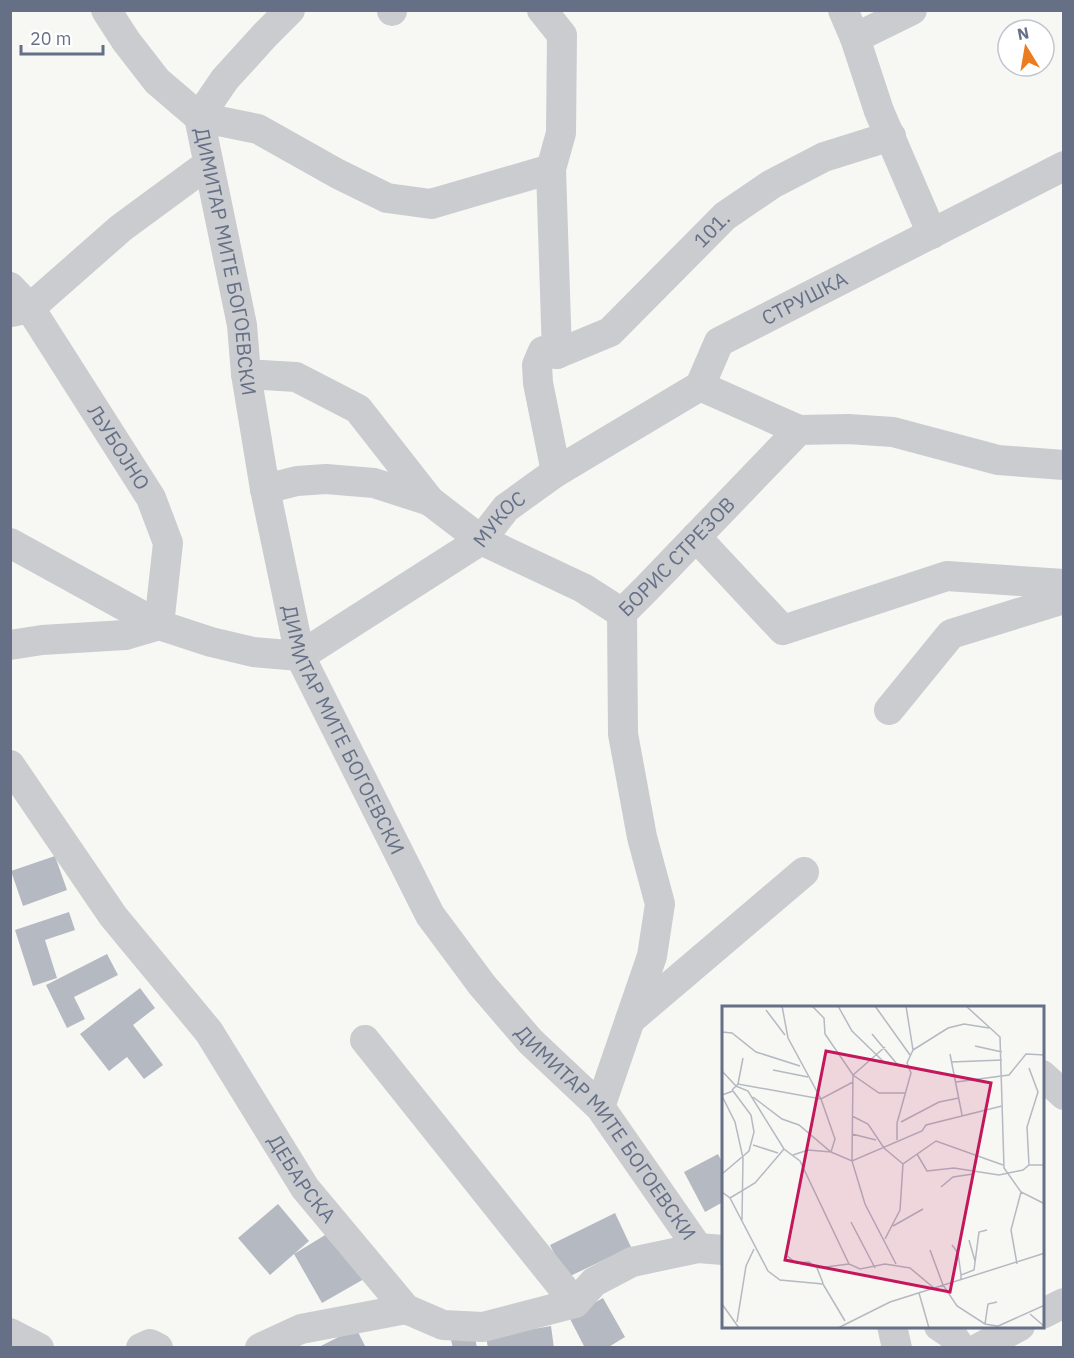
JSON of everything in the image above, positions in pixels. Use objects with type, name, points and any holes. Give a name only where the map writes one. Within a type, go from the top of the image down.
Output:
[{"type":"street","points":[[106,10],[126,41],[157,81],[199,117],[258,129],[338,174],[387,198],[431,204],[550,169]]},
{"type":"street","points":[[199,117],[225,79],[290,10]]},
{"type":"street","points":[[542,10],[562,35],[561,134],[550,169],[557,354]]},
{"type":"street","points":[[843,10],[855,38],[879,111],[932,234]]},
{"type":"street","points":[[855,38],[912,10]]},
{"type":"street","name":"ДИМИТАР МИТЕ БОГОЕВСКИ","points":[[199,117],[242,325],[246,374],[265,489],[300,656],[430,915],[482,985],[530,1041],[600,1107],[711,1249]]},
{"type":"street","name":"101.","points":[[556,472],[538,383],[537,365],[543,351],[557,354],[610,332],[725,216],[772,184],[824,157],[891,136]]},
{"type":"street","points":[[17,303],[208,164]]},
{"type":"street","name":"СТРУШКА","points":[[700,386],[719,342],[1064,166]]},
{"type":"street","name":"ЉУБОЈНО","points":[[17,303],[151,498],[168,543],[159,626]]},
{"type":"street","points":[[246,374],[296,377],[358,409],[430,501],[481,540],[583,588],[622,613]]},
{"type":"street","points":[[700,386],[799,430],[848,429],[893,432],[998,460],[1064,465]]},
{"type":"street","name":"МУКОС","points":[[300,656],[481,540],[506,508],[556,472],[700,386]]},
{"type":"street","name":"БОРИС СТРЕЗОВ","points":[[600,1107],[652,957],[660,904],[642,837],[623,734],[622,613],[799,430]]},
{"type":"street","points":[[265,489],[297,481],[326,479],[374,483],[430,501]]},
{"type":"street","points":[[696,537],[783,630],[947,576],[1064,584]]},
{"type":"street","points":[[10,543],[159,626],[253,652],[300,656]]},
{"type":"street","points":[[890,710],[951,634],[1064,599]]},
{"type":"street","points":[[10,645],[42,640],[125,635],[159,626]]},
{"type":"street","name":"ДЕБАРСКА","points":[[10,765],[113,916],[209,1032],[305,1188],[406,1309],[443,1325],[483,1327],[576,1303]]},
{"type":"street","points":[[630,1020],[804,872]]},
{"type":"street","points":[[365,1040],[576,1303],[594,1282],[632,1262],[711,1249]]},
{"type":"street","points":[[1044,1077],[1064,1095]]},
{"type":"street","points":[[1044,1313],[1064,1303]]},
{"type":"street","points":[[260,1347],[301,1329],[406,1309]]},
{"type":"street","points":[[892,1328],[897,1347]]},
{"type":"street","points":[[942,1328],[951,1334],[961,1347]]},
{"type":"street","points":[[980,1347],[1017,1328]]},
{"type":"street","points":[[1020,1328],[1037,1347]]},
{"type":"street","points":[[10,1333],[39,1347]]},
{"type":"street","points":[[141,1347],[150,1344],[158,1347]]},
{"type":"building","points":[[55,856],[67,890],[23,906],[11,871]]},
{"type":"building","points":[[69,912],[75,930],[45,940],[57,978],[33,986],[15,930]]},
{"type":"building","points":[[107,954],[118,975],[74,997],[85,1019],[67,1028],[46,985]]},
{"type":"building","points":[[140,988],[155,1008],[133,1025],[163,1065],[144,1079],[127,1057],[109,1071],[80,1034]]},
{"type":"building","points":[[718,1154],[722,1162],[722,1203],[705,1212],[684,1172]]},
{"type":"building","points":[[278,1204],[309,1241],[270,1275],[238,1238]]},
{"type":"building","points":[[615,1213],[631,1247],[566,1278],[550,1245]]},
{"type":"building","points":[[335,1229],[364,1279],[322,1303],[294,1254]]},
{"type":"building","points":[[603,1298],[625,1337],[607,1348],[585,1348],[569,1317]]},
{"type":"building","points":[[551,1326],[554,1348],[488,1348],[486,1337]]},
{"type":"building","points":[[473,1327],[477,1348],[453,1348],[449,1332]]},
{"type":"building","points":[[356,1328],[366,1348],[317,1348]]}]
